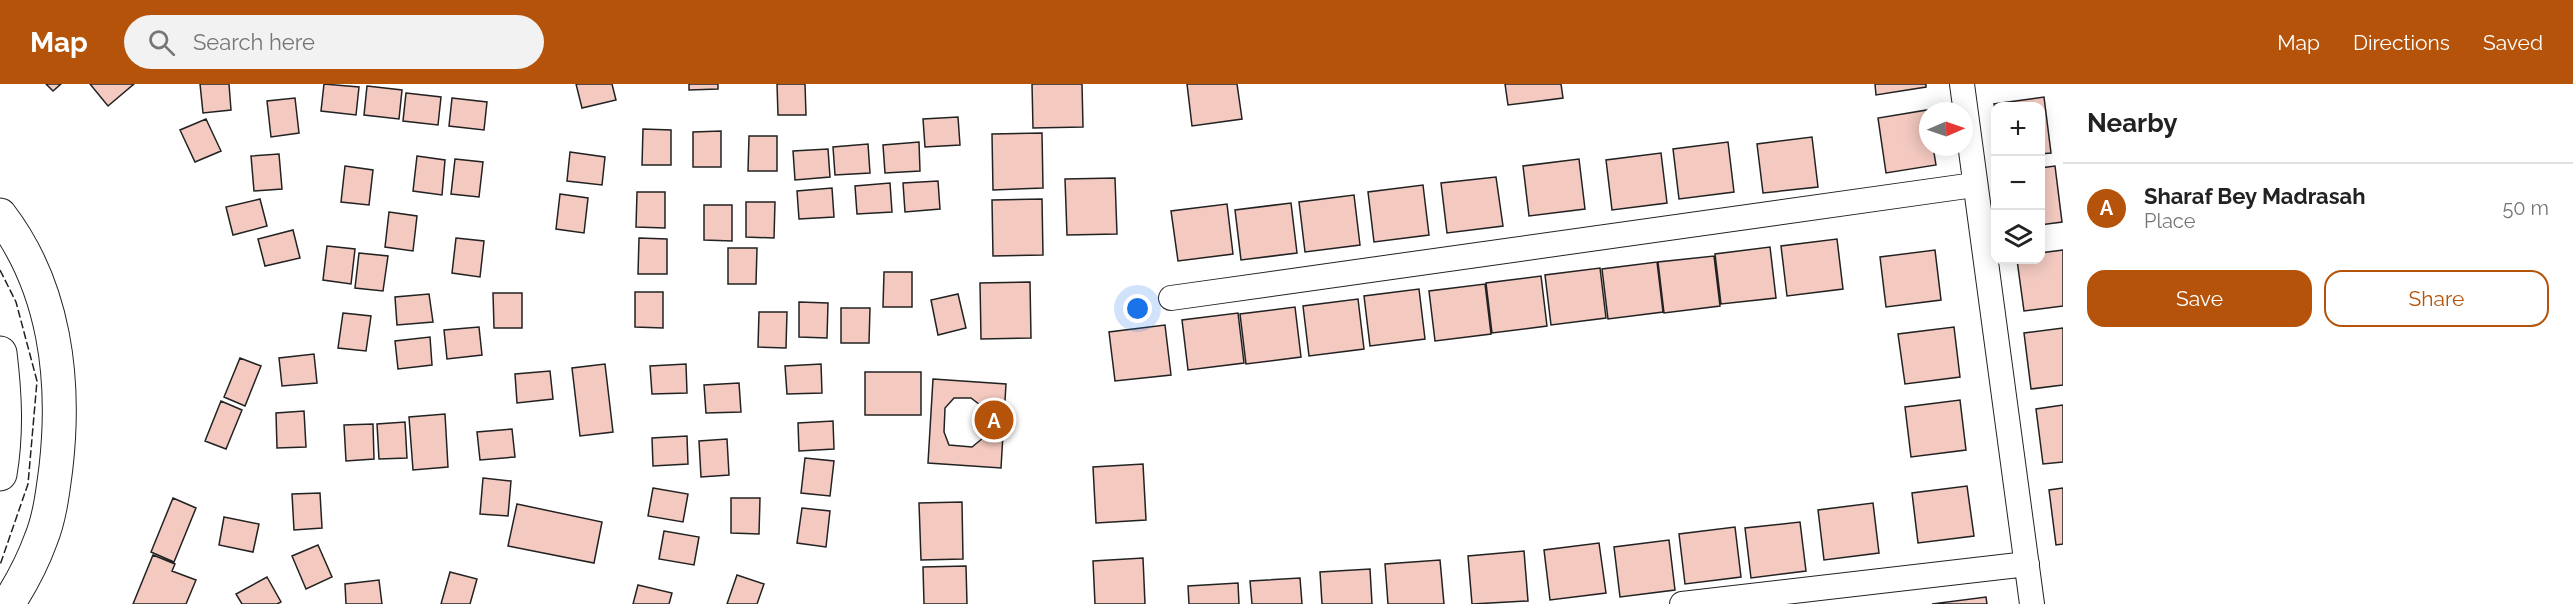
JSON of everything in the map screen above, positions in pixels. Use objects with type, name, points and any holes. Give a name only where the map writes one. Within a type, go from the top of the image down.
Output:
[{"type":"main road","points":[[0,215],[26,254],[39,286],[54,334],[60,384],[54,486],[42,538],[8,604]]},
{"type":"main road","points":[[0,353],[5,392],[4,449],[0,474]]},
{"type":"street","points":[[1962,84],[2032,604]]},
{"type":"street","points":[[1171,298],[1974,185]]},
{"type":"street","points":[[1682,604],[2027,564]]},
{"type":"building","points":[[46,84],[61,84],[53,91]]},
{"type":"building","points":[[90,84],[134,84],[108,106]]},
{"type":"building","points":[[200,84],[229,84],[231,110],[203,113]]},
{"type":"building","points":[[324,84],[359,87],[356,115],[321,111]]},
{"type":"building","points":[[576,84],[612,84],[616,100],[582,108]]},
{"type":"building","points":[[689,84],[718,84],[718,89],[689,90]]},
{"type":"building","points":[[777,84],[805,84],[806,115],[778,115]]},
{"type":"building","points":[[1032,84],[1082,84],[1083,127],[1033,128]]},
{"type":"building","points":[[1187,84],[1237,84],[1242,119],[1192,126]]},
{"type":"building","points":[[1505,84],[1561,84],[1563,98],[1508,105]]},
{"type":"building","points":[[1875,84],[1926,84],[1926,87],[1876,95]]},
{"type":"building","points":[[367,86],[402,90],[399,119],[364,115]]},
{"type":"building","points":[[406,93],[441,97],[438,125],[403,121]]},
{"type":"building","points":[[2044,97],[2045,102],[2008,102]]},
{"type":"building","points":[[295,98],[299,133],[271,137],[267,101]]},
{"type":"building","points":[[452,98],[487,102],[484,130],[449,126]]},
{"type":"building","points":[[2045,105],[2051,153],[2045,154]]},
{"type":"building","points":[[1919,111],[1919,156],[1934,156],[1936,165],[1886,173],[1878,118]]},
{"type":"building","points":[[958,117],[960,145],[925,147],[923,119]]},
{"type":"building","points":[[206,119],[221,151],[195,162],[180,130]]},
{"type":"building","points":[[643,129],[671,130],[671,165],[642,165]]},
{"type":"building","points":[[721,131],[721,167],[693,167],[693,132]]},
{"type":"building","points":[[1042,133],[1043,188],[993,190],[992,134]]},
{"type":"building","points":[[749,136],[777,136],[777,171],[748,171]]},
{"type":"building","points":[[1812,137],[1818,187],[1763,193],[1757,144]]},
{"type":"building","points":[[919,142],[920,171],[885,173],[883,145]]},
{"type":"building","points":[[1728,142],[1734,192],[1679,199],[1673,149]]},
{"type":"building","points":[[868,144],[870,173],[835,175],[833,147]]},
{"type":"building","points":[[828,149],[830,177],[795,180],[793,151]]},
{"type":"building","points":[[570,152],[605,157],[602,185],[567,181]]},
{"type":"building","points":[[1661,153],[1667,203],[1612,210],[1606,160]]},
{"type":"building","points":[[279,154],[282,189],[254,191],[251,156]]},
{"type":"building","points":[[417,156],[445,160],[442,195],[413,191]]},
{"type":"building","points":[[455,159],[483,162],[479,197],[451,194]]},
{"type":"building","points":[[1579,159],[1585,209],[1529,216],[1523,166]]},
{"type":"building","points":[[345,166],[373,170],[369,205],[341,202]]},
{"type":"building","points":[[2055,166],[2062,222],[2045,224],[2045,167]]},
{"type":"building","points":[[1496,177],[1503,226],[1447,233],[1441,183]]},
{"type":"building","points":[[1115,178],[1117,234],[1067,235],[1065,179]]},
{"type":"building","points":[[938,181],[940,209],[905,212],[903,183]]},
{"type":"building","points":[[890,183],[892,212],[857,214],[855,186]]},
{"type":"building","points":[[1423,185],[1429,235],[1374,242],[1368,192]]},
{"type":"building","points":[[832,188],[834,217],[799,219],[797,191]]},
{"type":"building","points":[[637,192],[665,192],[665,228],[636,227]]},
{"type":"building","points":[[560,194],[588,198],[584,233],[556,229]]},
{"type":"building","points":[[1354,195],[1360,245],[1305,252],[1299,202]]},
{"type":"building","points":[[260,199],[267,226],[233,235],[226,207]]},
{"type":"building","points":[[1042,199],[1043,255],[993,256],[992,200]]},
{"type":"building","points":[[746,202],[775,202],[774,238],[746,237]]},
{"type":"building","points":[[1291,203],[1297,253],[1241,260],[1235,210]]},
{"type":"building","points":[[1227,204],[1233,254],[1178,261],[1171,211]]},
{"type":"building","points":[[704,205],[732,205],[732,241],[704,240]]},
{"type":"building","points":[[389,212],[417,216],[413,251],[385,247]]},
{"type":"building","points":[[293,230],[300,258],[265,266],[258,239]]},
{"type":"building","points":[[456,238],[484,241],[480,277],[452,273]]},
{"type":"building","points":[[639,238],[667,239],[667,274],[638,274]]},
{"type":"building","points":[[1837,239],[1843,289],[1787,296],[1781,246]]},
{"type":"building","points":[[327,246],[355,249],[351,284],[323,280]]},
{"type":"building","points":[[1770,247],[1776,298],[1721,304],[1715,254]]},
{"type":"building","points":[[728,248],[757,248],[756,284],[728,284]]},
{"type":"building","points":[[1935,250],[1941,300],[1886,307],[1880,257]]},
{"type":"building","points":[[2063,250],[2063,306],[2024,311],[2018,264],[2045,264],[2045,252]]},
{"type":"building","points":[[359,253],[388,256],[383,291],[355,288]]},
{"type":"building","points":[[1714,256],[1720,306],[1664,313],[1658,262]]},
{"type":"building","points":[[1657,262],[1663,312],[1608,319],[1602,269]]},
{"type":"building","points":[[1600,268],[1606,318],[1551,325],[1545,275]]},
{"type":"building","points":[[884,272],[912,272],[912,307],[883,307]]},
{"type":"building","points":[[1541,276],[1547,326],[1492,333],[1486,283]]},
{"type":"building","points":[[1030,282],[1031,338],[981,339],[980,283]]},
{"type":"building","points":[[1485,284],[1491,334],[1435,341],[1429,291]]},
{"type":"building","points":[[1419,289],[1425,339],[1370,346],[1364,296]]},
{"type":"building","points":[[635,292],[663,292],[663,328],[635,327]]},
{"type":"building","points":[[493,293],[522,293],[522,328],[494,328]]},
{"type":"building","points":[[429,294],[433,322],[397,325],[395,297]]},
{"type":"building","points":[[958,294],[966,328],[938,335],[931,300]]},
{"type":"building","points":[[1358,299],[1364,349],[1309,356],[1303,306]]},
{"type":"building","points":[[799,302],[828,303],[827,338],[799,337]]},
{"type":"building","points":[[1295,307],[1301,357],[1246,364],[1240,314]]},
{"type":"building","points":[[841,308],[870,308],[869,343],[841,343]]},
{"type":"building","points":[[759,312],[787,312],[786,348],[758,347]]},
{"type":"building","points":[[343,313],[371,316],[366,351],[338,348]]},
{"type":"building","points":[[1238,313],[1244,363],[1188,370],[1182,320]]},
{"type":"building","points":[[1165,325],[1171,375],[1115,381],[1109,332]]},
{"type":"building","points":[[479,327],[482,355],[447,359],[444,330]]},
{"type":"building","points":[[1954,327],[1960,377],[1905,384],[1898,334]]},
{"type":"building","points":[[2063,328],[2063,385],[2031,389],[2024,333]]},
{"type":"building","points":[[430,337],[432,365],[398,369],[395,341]]},
{"type":"building","points":[[314,354],[317,383],[282,386],[279,358]]},
{"type":"building","points":[[240,358],[261,366],[245,406],[224,397]]},
{"type":"building","points":[[605,364],[613,432],[580,436],[572,368]]},
{"type":"building","points":[[686,364],[687,393],[652,394],[650,366]]},
{"type":"building","points":[[821,364],[822,393],[787,394],[785,366]]},
{"type":"building","points":[[550,371],[553,399],[517,403],[515,374]]},
{"type":"building","points":[[865,372],[921,372],[921,415],[865,415]]},
{"type":"building","points":[[933,379],[1006,384],[1001,468],[928,463]],"holes":[[[954,398],[971,398],[984,408],[983,438],[972,447],[949,445],[944,432],[945,408]]]},
{"type":"building","points":[[739,383],[741,412],[706,413],[704,385]]},
{"type":"building","points":[[1960,400],[1966,450],[1911,457],[1905,407]]},
{"type":"building","points":[[221,401],[242,410],[226,449],[205,441]]},
{"type":"building","points":[[2063,405],[2063,462],[2043,464],[2036,409]]},
{"type":"building","points":[[304,411],[306,447],[277,448],[276,413]]},
{"type":"building","points":[[445,414],[448,467],[413,470],[409,417]]},
{"type":"building","points":[[833,421],[834,449],[799,451],[798,423]]},
{"type":"building","points":[[405,422],[407,458],[379,459],[377,424]]},
{"type":"building","points":[[373,424],[374,459],[346,461],[344,425]]},
{"type":"building","points":[[512,429],[515,457],[480,460],[477,432]]},
{"type":"building","points":[[687,436],[688,464],[653,466],[652,438]]},
{"type":"building","points":[[727,439],[729,475],[701,477],[699,441]]},
{"type":"building","points":[[805,458],[834,461],[830,496],[801,493]]},
{"type":"building","points":[[1143,464],[1146,520],[1096,523],[1093,467]]},
{"type":"building","points":[[483,478],[511,481],[508,516],[480,514]]},
{"type":"building","points":[[1967,486],[1974,536],[1918,543],[1912,493]]},
{"type":"building","points":[[653,488],[688,494],[683,522],[648,516]]},
{"type":"building","points":[[2063,488],[2063,544],[2056,545],[2049,490]]},
{"type":"building","points":[[320,493],[322,528],[294,530],[292,494]]},
{"type":"building","points":[[173,498],[196,508],[174,562],[151,552]]},
{"type":"building","points":[[731,498],[760,498],[759,534],[731,533]]},
{"type":"building","points":[[962,502],[963,559],[921,560],[919,503]]},
{"type":"building","points":[[1873,503],[1879,553],[1824,560],[1818,510]]},
{"type":"building","points":[[517,504],[602,522],[594,563],[508,546]]},
{"type":"building","points":[[802,508],[830,511],[826,547],[797,543]]},
{"type":"building","points":[[224,517],[259,524],[253,552],[219,545]]},
{"type":"building","points":[[1800,522],[1806,571],[1751,578],[1745,528]]},
{"type":"building","points":[[1735,527],[1741,577],[1685,584],[1679,534]]},
{"type":"building","points":[[664,531],[699,537],[694,565],[659,559]]},
{"type":"building","points":[[1669,540],[1675,590],[1620,597],[1614,547]]},
{"type":"building","points":[[1599,543],[1606,593],[1550,600],[1544,550]]},
{"type":"building","points":[[318,545],[332,577],[306,589],[292,556]]},
{"type":"building","points":[[1524,551],[1528,601],[1472,604],[1468,556]]},
{"type":"building","points":[[153,555],[175,564],[172,571],[196,580],[186,604],[133,604]]},
{"type":"building","points":[[1143,558],[1145,604],[1095,604],[1093,561]]},
{"type":"building","points":[[1440,560],[1444,604],[1388,604],[1385,564]]},
{"type":"building","points":[[966,566],[967,604],[924,604],[923,567]]},
{"type":"building","points":[[1370,569],[1372,604],[1322,604],[1320,572]]},
{"type":"building","points":[[450,572],[477,579],[470,604],[441,604]]},
{"type":"building","points":[[737,575],[764,584],[757,604],[727,604]]},
{"type":"building","points":[[267,577],[281,602],[242,604],[236,594]]},
{"type":"building","points":[[1300,578],[1302,604],[1252,604],[1250,581]]},
{"type":"building","points":[[379,580],[382,604],[346,604],[345,584]]},
{"type":"building","points":[[1238,583],[1239,604],[1189,604],[1188,586]]},
{"type":"building","points":[[638,585],[672,593],[669,604],[633,604]]},
{"type":"building","points":[[1986,597],[1987,604],[1932,604]]},
{"type":"fence","points":[[0,270],[16,302],[37,381],[28,484],[0,565]]},
{"type":"place","name":"Sharaf Bey Madrasah","points":[[994,420]]}]
